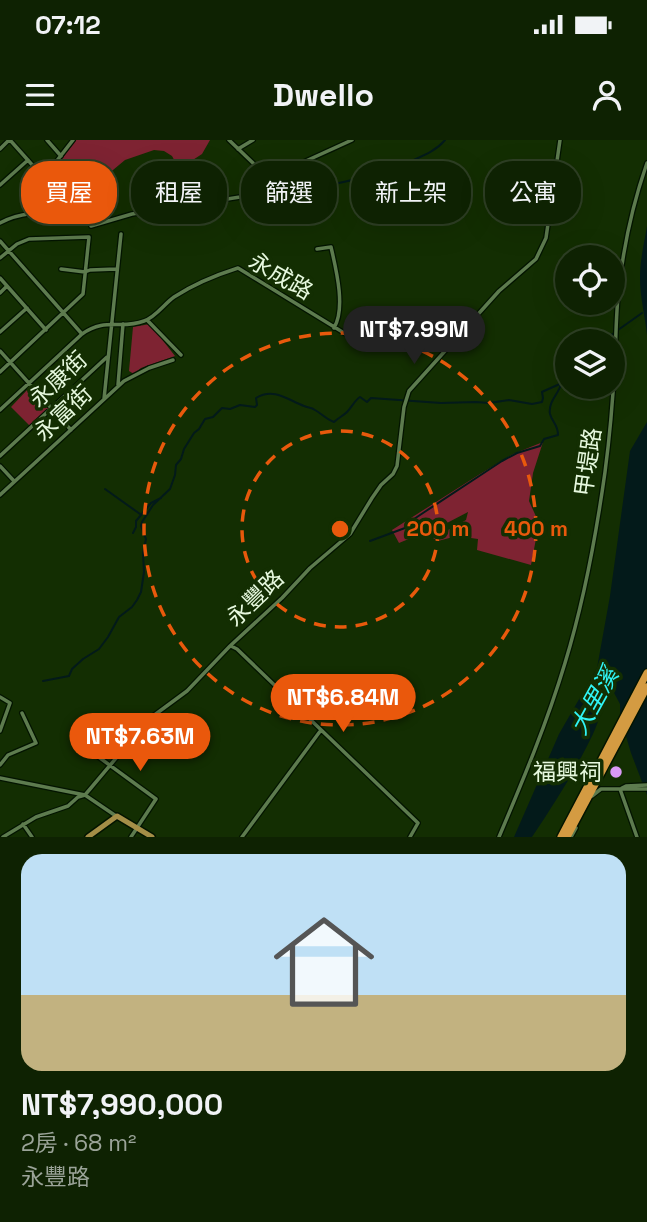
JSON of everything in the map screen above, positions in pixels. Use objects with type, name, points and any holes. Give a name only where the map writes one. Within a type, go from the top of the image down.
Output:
[{"type":"highway","points":[[561,837],[647,673]]},
{"type":"highway","points":[[569,837],[647,687]]},
{"type":"main road","points":[[89,837],[117,816],[152,837]]},
{"type":"street","points":[[0,149],[10,140],[28,160],[0,185]]},
{"type":"street","points":[[47,140],[61,156]]},
{"type":"street","points":[[57,161],[73,140]]},
{"type":"street","points":[[229,140],[251,161]]},
{"type":"street","points":[[238,149],[253,140]]},
{"type":"street","points":[[306,161],[352,140]]},
{"type":"street","name":"永豐路","points":[[85,795],[149,719],[187,691],[310,568],[352,531],[381,485],[397,466],[405,401],[411,387],[505,285],[529,267],[540,253],[546,237],[560,140]]},
{"type":"street","name":"甲堤路","points":[[499,837],[553,699],[572,637],[596,533],[612,409],[619,288],[635,203],[647,163]]},
{"type":"street","points":[[91,226],[132,215],[241,197]]},
{"type":"street","points":[[0,223],[21,214]]},
{"type":"street","points":[[104,399],[121,234]]},
{"type":"street","points":[[0,258],[17,244],[29,239],[89,237],[83,294],[0,372]]},
{"type":"street","points":[[0,241],[82,334]]},
{"type":"street","points":[[317,249],[331,247],[339,298],[338,321],[334,328]]},
{"type":"street","name":"永成路","points":[[147,320],[173,298],[209,279],[238,268],[334,328],[354,337],[439,344],[447,348]]},
{"type":"street","points":[[61,269],[85,272],[116,269]]},
{"type":"street","points":[[0,278],[46,330]]},
{"type":"street","points":[[0,293],[7,286]]},
{"type":"street","points":[[0,332],[27,308]]},
{"type":"street","points":[[0,410],[92,327],[147,320],[181,355]]},
{"type":"street","name":"永富街","points":[[118,386],[123,324]]},
{"type":"street","points":[[0,351],[71,430]]},
{"type":"street","name":"永康街","points":[[0,456],[108,356]]},
{"type":"street","name":"永富街","points":[[0,495],[124,381],[173,360]]},
{"type":"street","points":[[0,466],[14,481]]},
{"type":"street","points":[[230,646],[237,649],[418,823],[410,837]]},
{"type":"street","points":[[0,697],[10,703],[0,731]]},
{"type":"street","points":[[0,765],[8,755],[36,743],[22,713]]},
{"type":"street","points":[[242,837],[321,730]]},
{"type":"street","points":[[89,750],[156,799],[131,837]]},
{"type":"street","points":[[0,778],[85,795],[117,816]]},
{"type":"street","points":[[569,837],[593,795],[601,789],[647,787]]},
{"type":"street","points":[[620,789],[637,837]]},
{"type":"street","points":[[3,837],[23,824],[68,806],[78,797],[85,795]]},
{"type":"street","points":[[23,824],[32,837]]},
{"type":"shaded area","points":[[76,140],[210,140],[202,154],[191,161],[175,161],[164,151],[154,150],[125,160],[117,167],[117,161],[60,161]]},
{"type":"shaded area","points":[[150,324],[175,356],[141,368],[134,374],[129,371],[133,327]]},
{"type":"shaded area","points":[[29,388],[49,408],[30,426],[11,407]]},
{"type":"shaded area","points":[[543,442],[533,473],[529,501],[539,523],[531,565],[477,550],[478,539],[457,536],[438,541],[433,538],[466,520],[468,512],[399,543],[392,530],[513,454]]},
{"type":"water","points":[[647,226],[647,335],[640,278]]},
{"type":"water","name":"大里溪","points":[[647,422],[647,795],[620,716],[620,704],[612,689],[586,747],[540,825],[532,837],[514,837],[559,734],[597,668],[630,451]]},
{"type":"waterway","points":[[337,184],[391,169],[424,155],[445,140]]},
{"type":"waterway","points":[[619,329],[642,313]]},
{"type":"waterway","points":[[43,681],[69,676],[72,669],[83,659],[99,649],[119,617],[137,600],[144,572],[143,553],[146,539],[142,522],[153,505],[170,489],[176,465],[194,433],[205,419],[213,417],[222,408],[230,409],[240,405],[255,407],[256,398],[275,394],[312,408],[334,422],[360,397],[367,402],[371,398],[441,403],[489,403],[509,400],[532,404],[542,402],[542,392],[555,386]]},
{"type":"waterway","points":[[370,541],[405,528],[411,521],[502,461],[540,446],[544,439],[558,435],[550,410],[555,396]]},
{"type":"waterway","points":[[105,489],[140,514]]},
{"type":"waterway","points":[[133,533],[136,521],[151,503],[161,498]]},
{"type":"place","name":"福興祠","points":[[616,772]]}]
